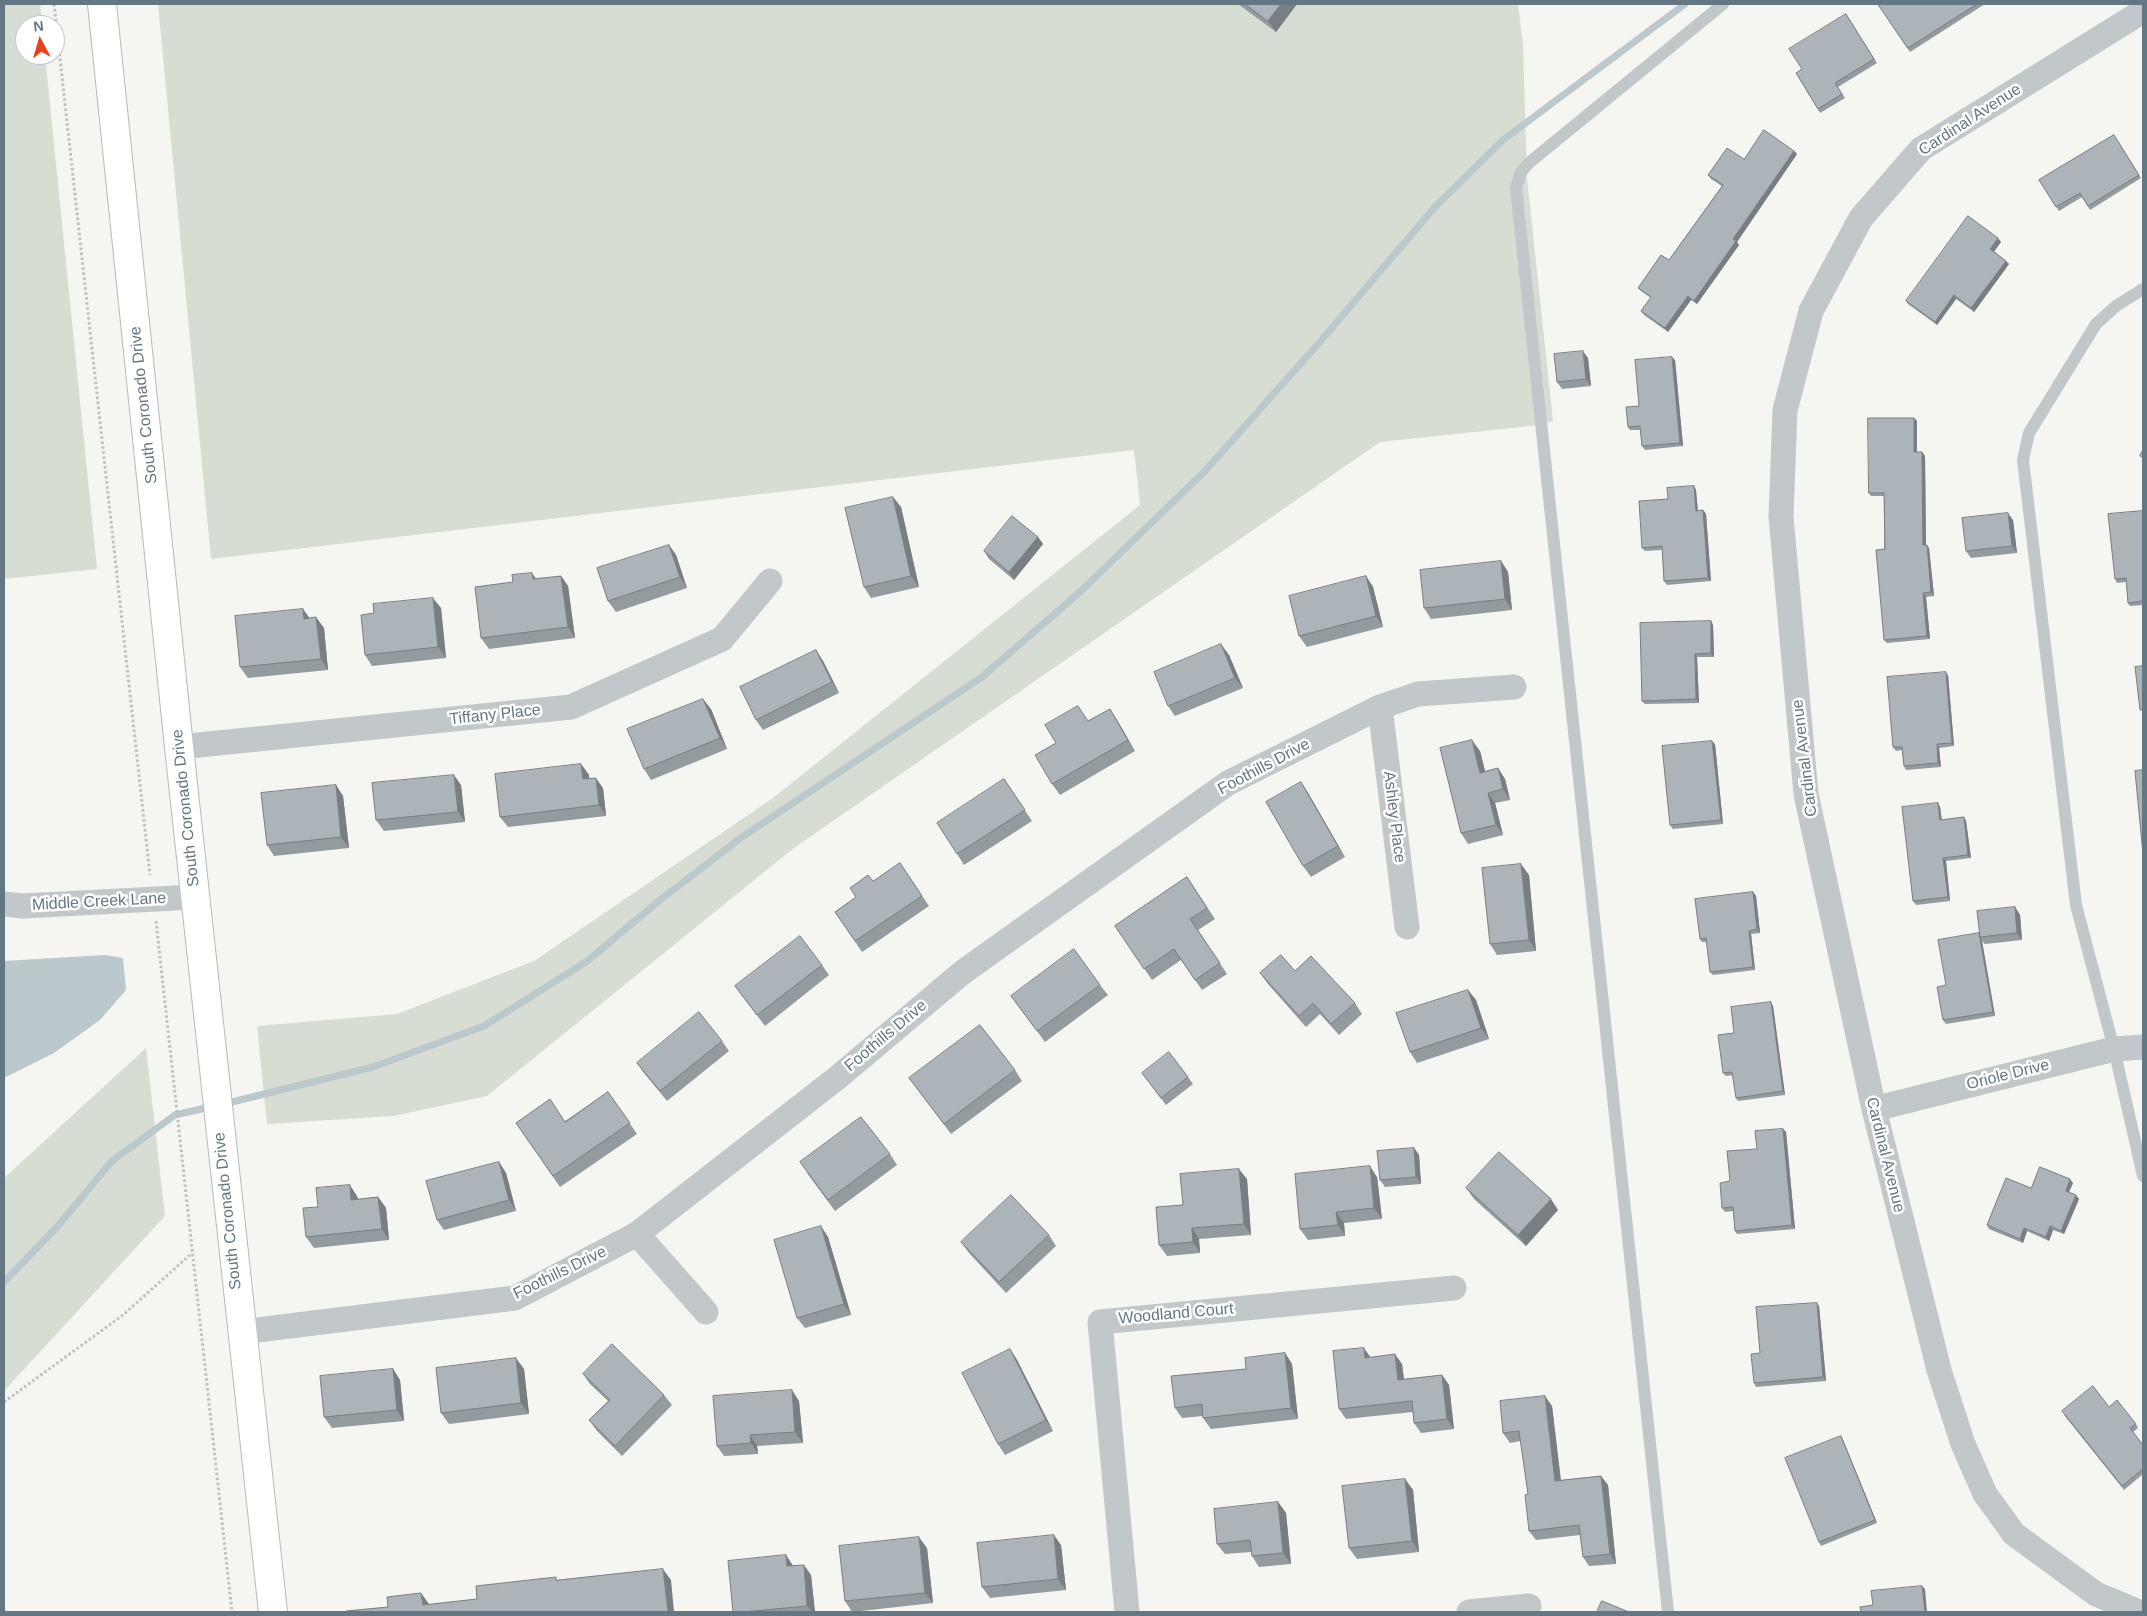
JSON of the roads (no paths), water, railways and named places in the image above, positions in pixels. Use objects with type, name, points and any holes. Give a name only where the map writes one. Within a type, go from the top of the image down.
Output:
[{"type":"street","name":"South Coronado Drive","points":[[102,4],[241,1332],[273,1612]]},
{"type":"street","name":"Cardinal Avenue","points":[[2139,1612],[2093,1603],[2014,1534],[1981,1485],[1963,1444],[1939,1370],[1874,1109],[1806,794],[1781,517],[1785,410],[1811,311],[1861,218],[1921,149],[2143,11]]},
{"type":"street","name":"Tiffany Place","points":[[179,746],[571,707],[722,639],[770,580]]},
{"type":"street","name":"Foothills Drive","points":[[241,1332],[515,1298],[638,1234],[837,1078],[963,972],[1228,783],[1380,707],[1418,694],[1514,687]]},
{"type":"street","name":"Ashley Place","points":[[1380,707],[1408,926]]},
{"type":"street","name":"Middle Creek Lane","points":[[4,904],[23,906],[195,898]]},
{"type":"street","name":"Oriole Drive","points":[[1874,1109],[2114,1049],[2143,1046]]},
{"type":"street","points":[[638,1234],[706,1312]]},
{"type":"street","name":"Woodland Court","points":[[1128,1612],[1100,1322],[1454,1288]]},
{"type":"street","points":[[1469,1612],[1529,1606]]},
{"type":"lane","points":[[1668,1612],[1516,188],[1520,172],[1530,162],[1723,4]]},
{"type":"lane","points":[[2143,289],[2116,306],[2096,324],[2029,433],[2024,460],[2076,905],[2114,1049],[2143,1176]]},
{"type":"waterway","points":[[224,1104],[373,1067],[484,1026],[586,962],[660,900],[742,837],[982,677],[1081,591],[1205,471],[1318,344],[1435,207],[1503,140],[1685,4]]},
{"type":"waterway","points":[[4,1282],[57,1227],[112,1161],[175,1115],[214,1106]]}]
